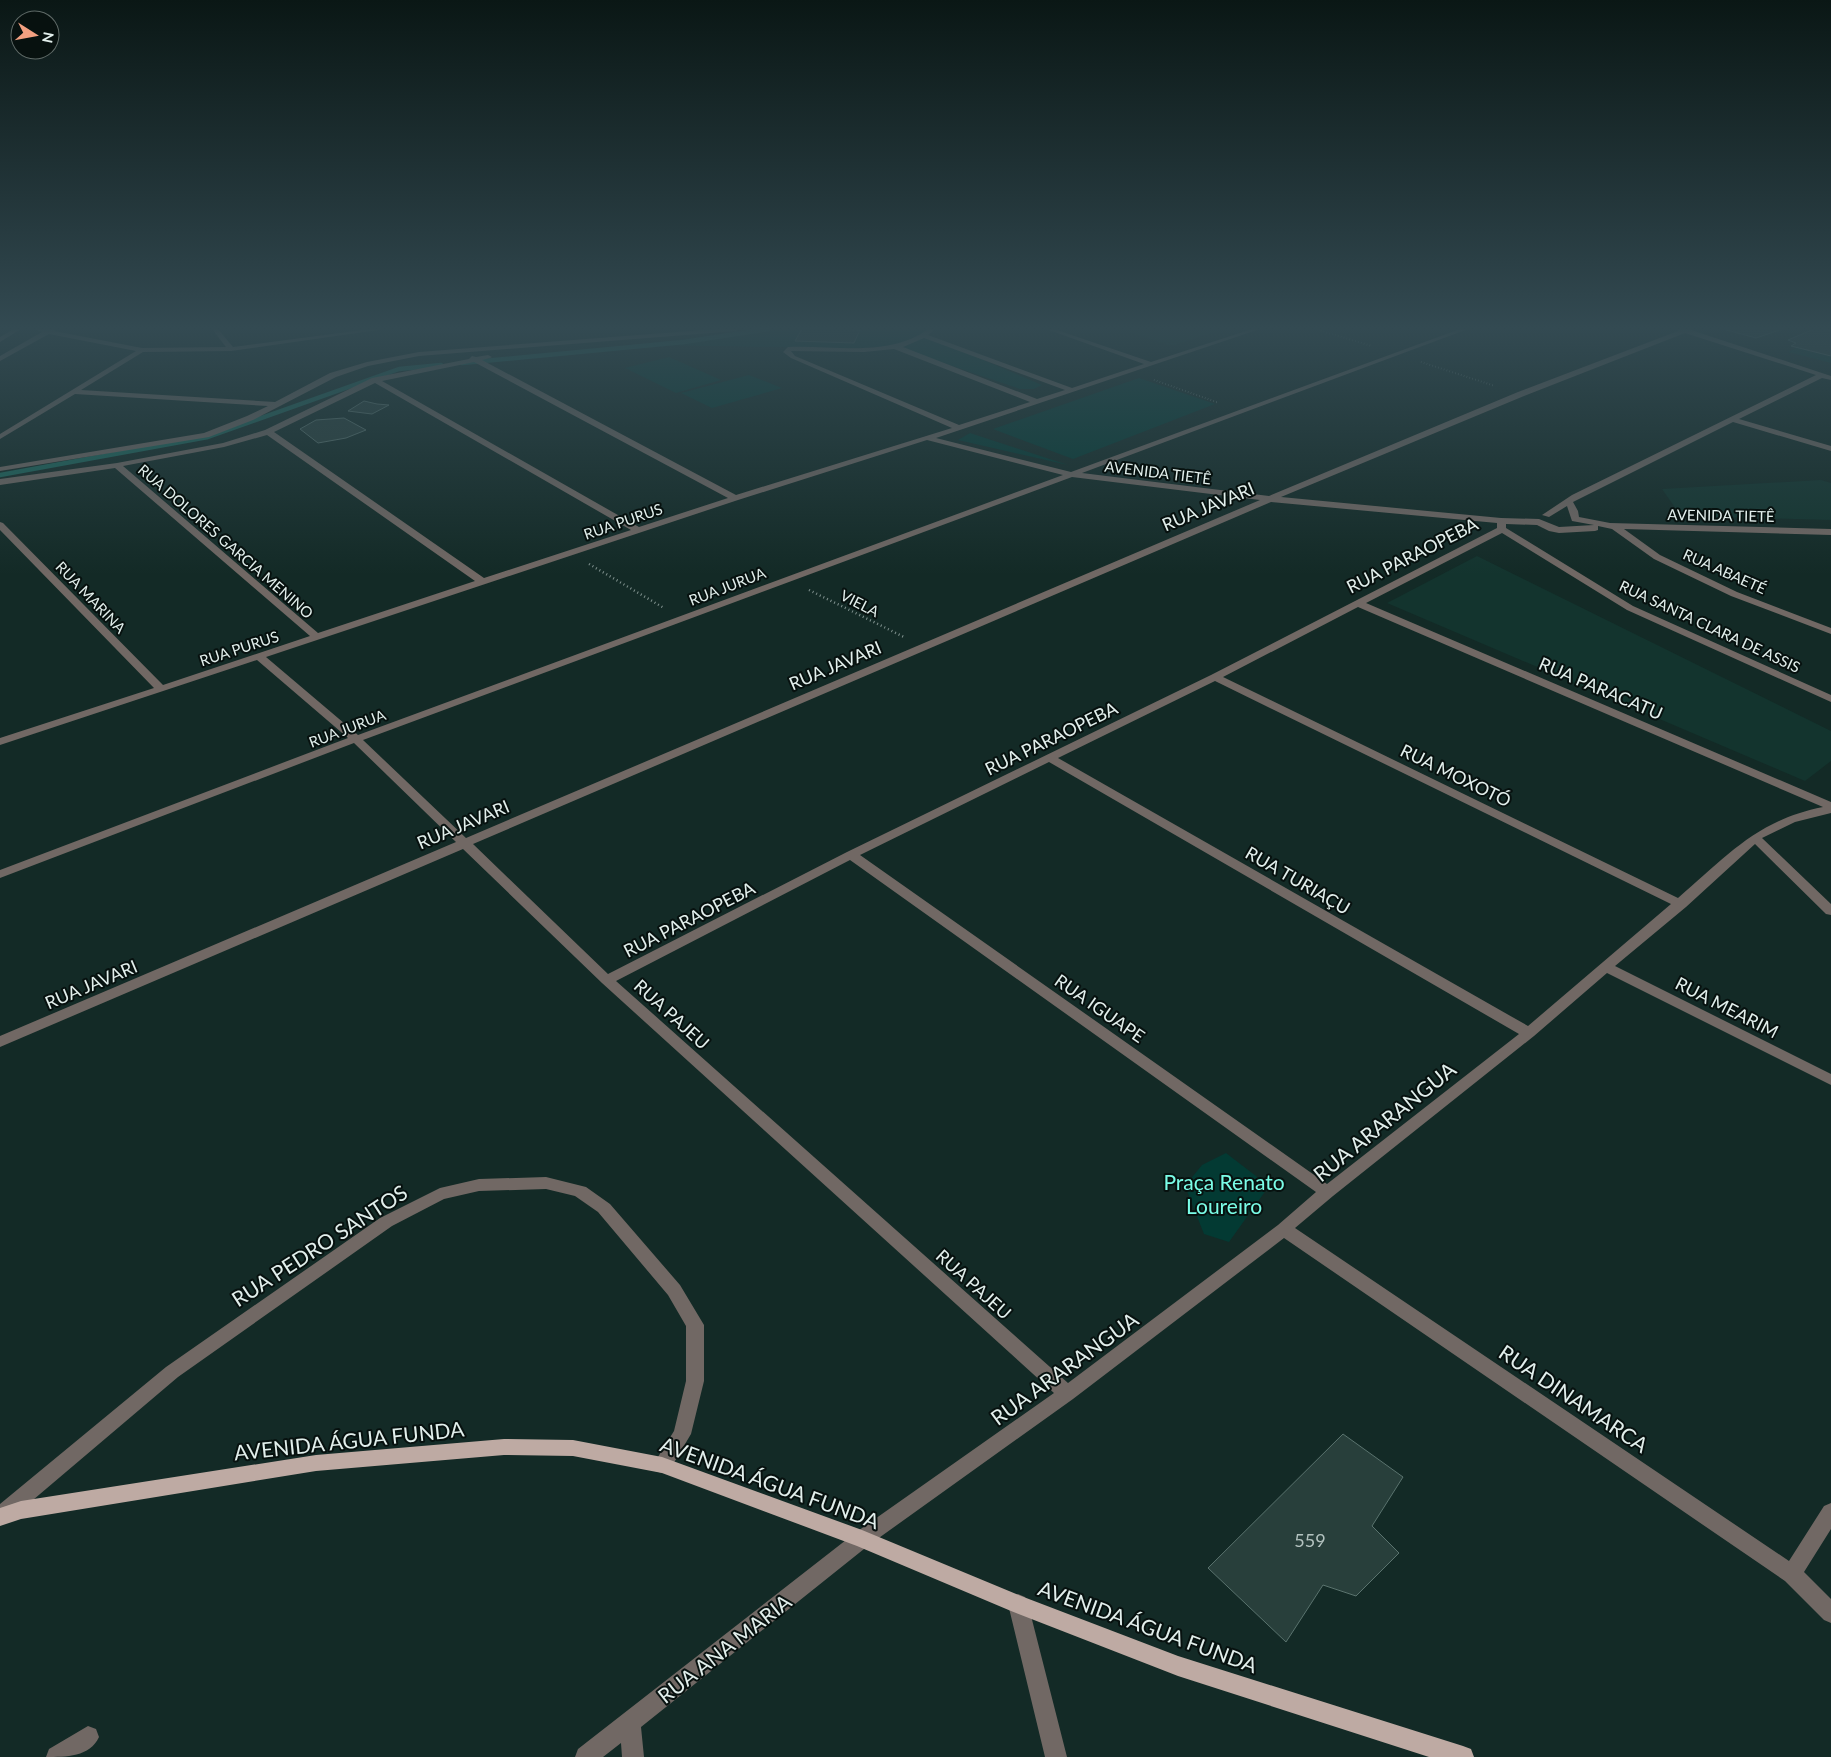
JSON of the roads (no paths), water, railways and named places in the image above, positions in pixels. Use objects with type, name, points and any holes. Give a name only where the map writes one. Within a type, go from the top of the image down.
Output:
[{"type":"main road","name":"AVENIDA ÁGUA FUNDA","points":[[0,1516],[21,1510],[316,1463],[494,1448],[573,1448],[662,1465],[862,1540],[1018,1604],[1178,1666],[1463,1757]]},
{"type":"street","points":[[0,437],[42,411]]},
{"type":"street","points":[[0,469],[206,434],[227,428],[261,411]]},
{"type":"street","points":[[0,482],[117,465],[224,445],[268,432],[311,411]]},
{"type":"street","points":[[429,411],[638,530]]},
{"type":"street","points":[[571,411],[734,498]]},
{"type":"street","points":[[919,411],[959,428]]},
{"type":"street","name":"RUA PURUS","points":[[0,742],[734,498],[1009,411]]},
{"type":"street","name":"RUA JURUA","points":[[0,874],[356,739],[1074,475],[1242,411]]},
{"type":"street","name":"RUA JAVARI","points":[[0,1042],[922,647],[1480,411]]},
{"type":"street","points":[[1539,522],[1541,516],[1568,501],[1754,411]]},
{"type":"street","points":[[1735,420],[1831,449]]},
{"type":"street","points":[[268,432],[483,582]]},
{"type":"street","name":"AVENIDA TIETÊ","points":[[928,438],[1074,475],[1502,525],[1539,522],[1547,527],[1560,530],[1611,526],[1831,532]]},
{"type":"street","name":"RUA DOLORES GARCIA MENINO","points":[[117,465],[317,638]]},
{"type":"street","points":[[1568,501],[1574,511],[1575,519],[1580,524],[1577,529]]},
{"type":"street","name":"AVENIDA TIETÊ","points":[[1546,514],[1564,515],[1611,526]]},
{"type":"street","name":"RUA MARINA","points":[[0,525],[161,690]]},
{"type":"street","name":"RUA PARAOPEBA","points":[[607,980],[851,854],[1215,677],[1502,525]]},
{"type":"street","name":"RUA SANTA CLARA DE ASSIS","points":[[1502,525],[1630,608],[1831,699]]},
{"type":"street","name":"RUA ABAETÉ","points":[[1611,526],[1657,557],[1725,590],[1831,631]]},
{"type":"street","name":"RUA PARACATU","points":[[1356,603],[1831,807]]},
{"type":"street","name":"RUA PAJEU","points":[[258,656],[356,739],[607,980],[1067,1394]]},
{"type":"street","name":"RUA MOXOTÓ","points":[[1215,677],[1681,904]]},
{"type":"street","name":"RUA TURIAÇU","points":[[1050,758],[1529,1033]]},
{"type":"street","name":"RUA ARARANGUA","points":[[862,1540],[1067,1394],[1284,1229],[1327,1192],[1529,1033],[1681,904],[1755,838],[1773,826],[1800,814],[1831,807]]},
{"type":"street","points":[[1755,838],[1831,911]]},
{"type":"street","name":"RUA IGUAPE","points":[[851,854],[1327,1192]]},
{"type":"street","name":"RUA MEARIM","points":[[1606,967],[1831,1080]]},
{"type":"street","name":"RUA PEDRO SANTOS","points":[[0,1516],[172,1372],[386,1222],[440,1194],[479,1185],[546,1184],[580,1191],[604,1208],[674,1290],[694,1325],[695,1382],[682,1434],[662,1465]]},
{"type":"street","name":"RUA DINAMARCA","points":[[1284,1229],[1792,1574],[1831,1613]]},
{"type":"street","points":[[1792,1574],[1831,1512]]},
{"type":"street","name":"RUA ANA MARIA","points":[[586,1757],[862,1540]]},
{"type":"street","points":[[1018,1604],[1056,1757]]},
{"type":"street","points":[[630,1722],[633,1757]]},
{"type":"street","points":[[57,1757],[88,1737]]},
{"type":"waterway","points":[[0,475],[208,437],[281,411]]},
{"type":"park label","name":"Praça Renato Loureiro","points":[[1224,1193]]}]
